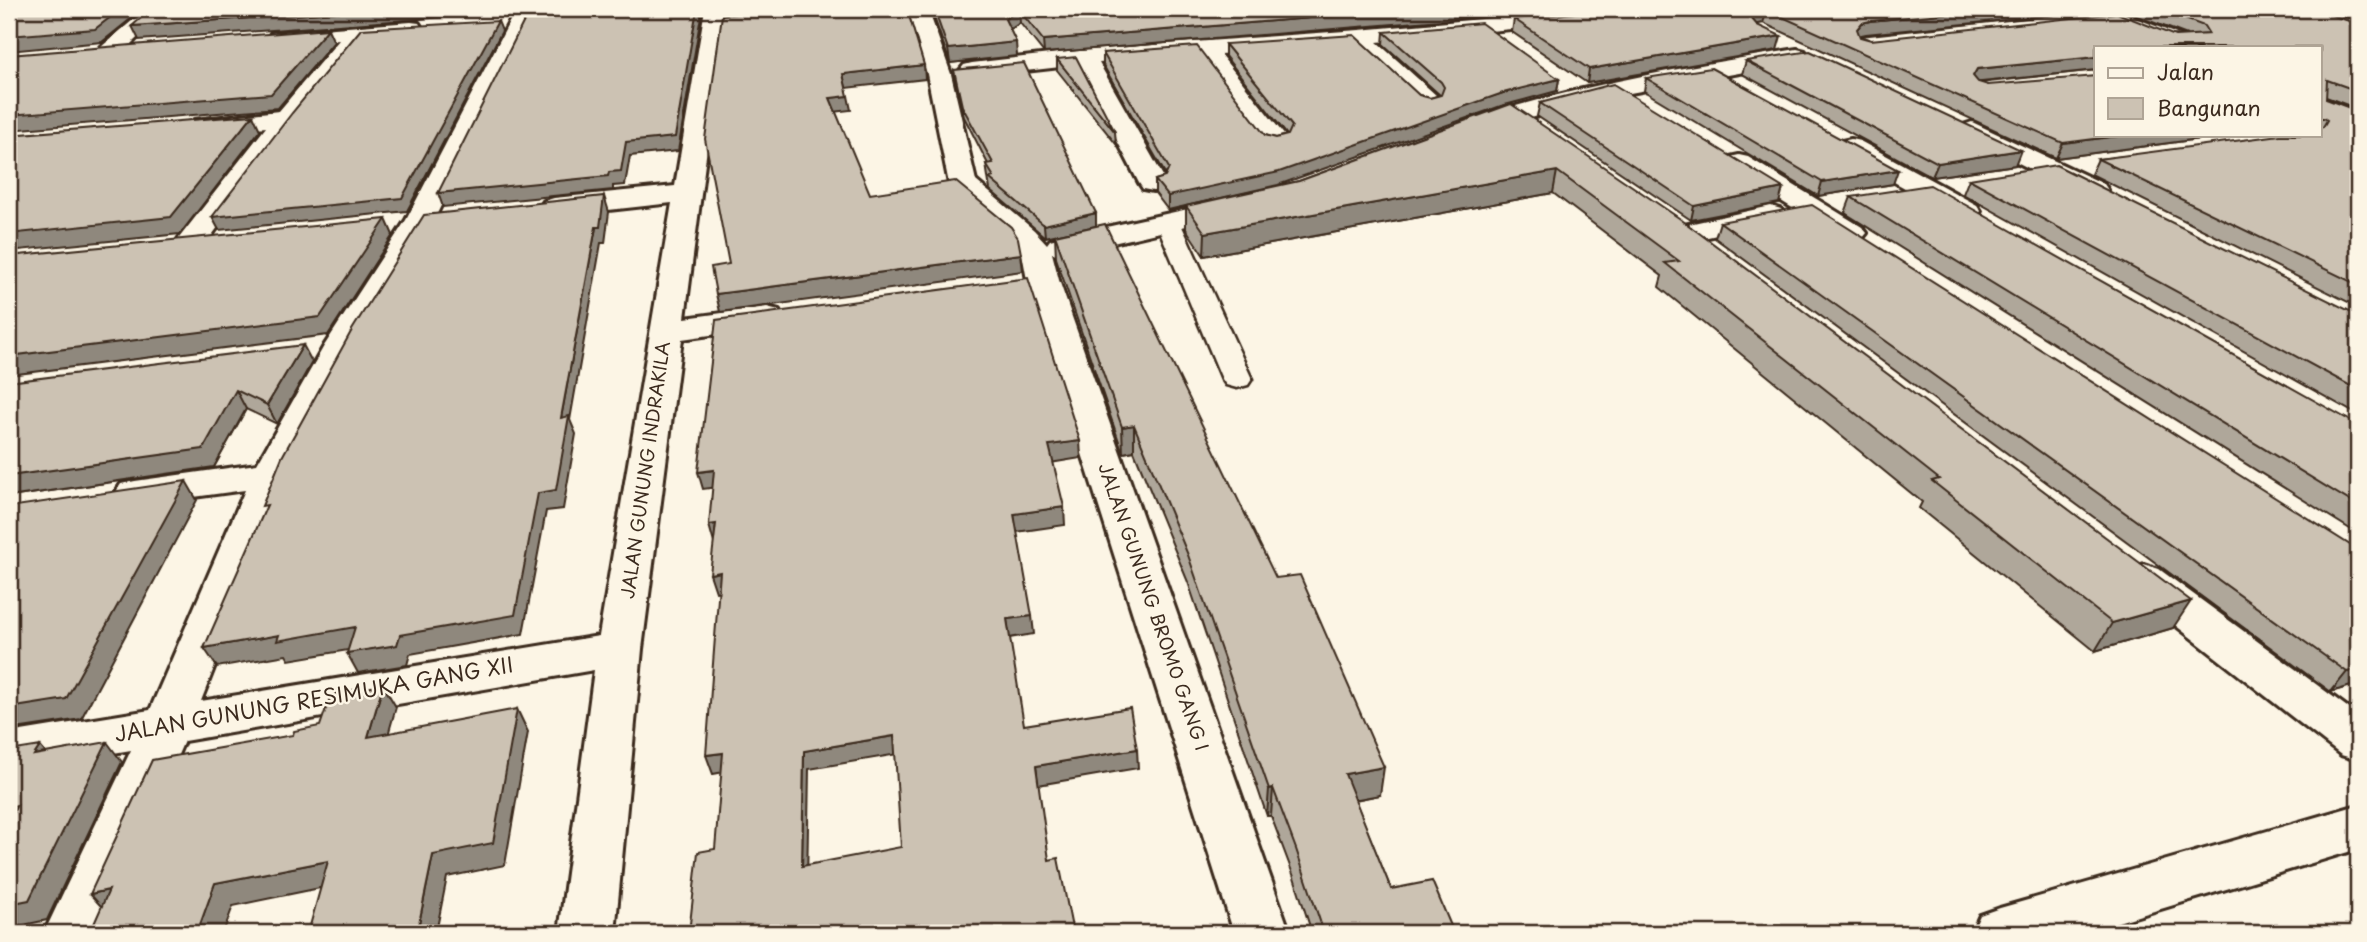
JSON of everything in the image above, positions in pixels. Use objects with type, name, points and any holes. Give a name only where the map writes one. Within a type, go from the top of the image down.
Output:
[{"type":"street","points":[[109,52],[158,9]]},
{"type":"street","name":"JALAN GUNUNG BROMO GANG I","points":[[918,9],[939,74],[963,184],[1024,236],[1032,272],[1262,933]]},
{"type":"street","points":[[939,74],[1084,57],[1484,25],[1562,13],[1655,9]]},
{"type":"street","points":[[494,23],[524,15],[548,19]]},
{"type":"street","points":[[72,933],[167,725],[271,474],[341,346],[433,219],[524,15]]},
{"type":"street","name":"JALAN GUNUNG INDRAKILA","points":[[587,933],[619,649],[666,331],[687,193],[723,15]]},
{"type":"street","points":[[2094,15],[2186,46]]},
{"type":"street","points":[[1484,25],[1507,43]]},
{"type":"street","points":[[261,40],[426,27]]},
{"type":"street","points":[[230,240],[176,246],[358,31]]},
{"type":"street","points":[[1359,37],[1429,101]]},
{"type":"street","points":[[1449,136],[1572,87],[1614,86],[1816,56],[1774,37]]},
{"type":"street","points":[[1203,47],[1276,141]]},
{"type":"street","points":[[84,54],[151,49]]},
{"type":"street","points":[[1084,57],[1153,183]]},
{"type":"street","points":[[1711,70],[1747,90]]},
{"type":"street","points":[[1614,86],[1649,107]]},
{"type":"street","points":[[1511,113],[1544,135]]},
{"type":"street","points":[[175,127],[286,118]]},
{"type":"street","points":[[1948,118],[2114,200]]},
{"type":"street","points":[[1831,136],[1999,229]]},
{"type":"street","points":[[1718,150],[1880,251]]},
{"type":"street","points":[[2002,177],[2092,163]]},
{"type":"street","points":[[1888,194],[1965,182]]},
{"type":"street","points":[[527,209],[687,193]]},
{"type":"street","points":[[1032,272],[1168,222],[1261,201]]},
{"type":"street","points":[[1718,258],[1674,225],[1849,201]]},
{"type":"street","points":[[379,224],[433,219]]},
{"type":"street","points":[[666,331],[801,313]]},
{"type":"street","points":[[300,352],[341,346]]},
{"type":"street","points":[[105,498],[271,474]]},
{"type":"street","points":[[2115,557],[2358,741]]},
{"type":"street","name":"JALAN GUNUNG RESIMUKA GANG XII","points":[[9,752],[619,649]]},
{"type":"street","points":[[2000,933],[2358,827]]},
{"type":"lane","points":[[1168,222],[1237,379]]},
{"type":"building","points":[[9,9],[121,9],[95,29],[9,36]]},
{"type":"building","points":[[151,9],[380,9],[132,26]]},
{"type":"building","points":[[636,9],[697,9],[675,137],[626,142],[621,171],[609,172],[608,176],[438,193],[526,17]]},
{"type":"building","points":[[808,9],[907,9],[924,65],[843,74],[848,96],[830,98],[870,194],[955,181],[1011,227],[1018,238],[1021,254],[716,294],[711,267],[729,264],[705,139],[722,15]]},
{"type":"building","points":[[934,9],[1421,9],[1043,40],[1019,10],[1005,19],[1016,42],[948,49]]},
{"type":"building","points":[[1616,9],[1992,9],[1862,23],[1857,29],[1860,37],[1871,40],[2117,13],[2175,36],[2209,34],[2204,26],[2158,9],[2313,9],[2358,24],[2358,91],[2327,80],[2326,99],[2358,111],[2358,285],[2098,159],[2272,136],[2322,136],[2322,127],[2327,120],[2322,118],[2322,46],[2094,46],[2094,57],[1977,69],[1973,76],[1978,82],[1988,85],[2094,76],[2094,136],[2118,136],[2063,143],[1767,10],[1755,12],[1752,19],[1757,25],[1781,36],[1589,69],[1514,19]]},
{"type":"building","points":[[498,21],[402,198],[212,217],[361,29]]},
{"type":"building","points":[[1481,23],[1559,79],[1503,93],[1279,172],[1168,196],[1155,180],[1165,177],[1169,168],[1103,53],[1197,46],[1265,135],[1276,138],[1288,135],[1292,126],[1225,44],[1354,35],[1419,95],[1430,98],[1441,95],[1444,87],[1441,82],[1384,32]]},
{"type":"building","points":[[328,29],[271,94],[9,115],[9,55]]},
{"type":"building","points":[[1810,51],[2021,150],[1938,163],[1746,61]]},
{"type":"building","points":[[1076,57],[1115,132],[1057,59]]},
{"type":"building","points":[[1024,63],[1096,213],[1044,225],[989,178],[994,177],[986,164],[993,163],[962,106],[954,70]]},
{"type":"building","points":[[1711,68],[1898,170],[1822,182],[1646,78]]},
{"type":"building","points":[[1613,84],[1783,188],[1694,206],[1540,103]]},
{"type":"building","points":[[1511,104],[1679,218],[2191,601],[2112,623],[1932,481],[1939,479],[1665,263],[1679,261],[1557,171],[1205,233],[1186,206],[1299,181]]},
{"type":"building","points":[[253,115],[171,217],[9,234],[9,135]]},
{"type":"building","points":[[2056,165],[2358,315],[2358,390],[1969,179]]},
{"type":"building","points":[[1930,185],[2358,425],[2358,506],[1851,197]]},
{"type":"building","points":[[604,196],[561,418],[569,416],[556,490],[538,493],[515,615],[400,635],[397,645],[347,653],[355,627],[277,641],[279,635],[204,648],[267,505],[262,506],[282,457],[352,330],[424,215]]},
{"type":"building","points":[[1812,205],[2358,550],[2358,669],[2347,672],[1720,222]]},
{"type":"building","points":[[386,219],[320,317],[9,356],[9,256]]},
{"type":"building","points":[[1105,224],[1276,578],[1300,575],[1384,767],[1345,774],[1391,889],[1432,881],[1454,933],[1324,933],[1273,788],[1269,789],[1188,555],[1134,425],[1122,427],[1055,235]]},
{"type":"building","points":[[1028,278],[1080,441],[1049,445],[1064,507],[1014,514],[1032,616],[1007,619],[1024,725],[1130,708],[1137,749],[1036,766],[1049,860],[1058,858],[1073,933],[689,933],[698,852],[715,849],[723,753],[706,755],[720,572],[710,574],[716,524],[709,525],[714,470],[698,472],[716,320]],"holes":[[[894,736],[901,847],[802,866],[804,751]]]},
{"type":"building","points":[[303,345],[267,405],[236,390],[203,449],[9,476],[9,382]]},
{"type":"building","points":[[186,481],[66,699],[9,708],[9,507]]},
{"type":"building","points":[[383,685],[368,737],[517,709],[493,843],[433,855],[417,933],[308,933],[328,861],[215,883],[197,933],[90,933],[109,890],[90,894],[152,760],[293,735],[294,731],[320,726],[331,694]]},
{"type":"building","points":[[107,742],[29,900],[9,904],[9,821],[17,805],[9,807],[9,751],[40,746],[34,755]]}]
